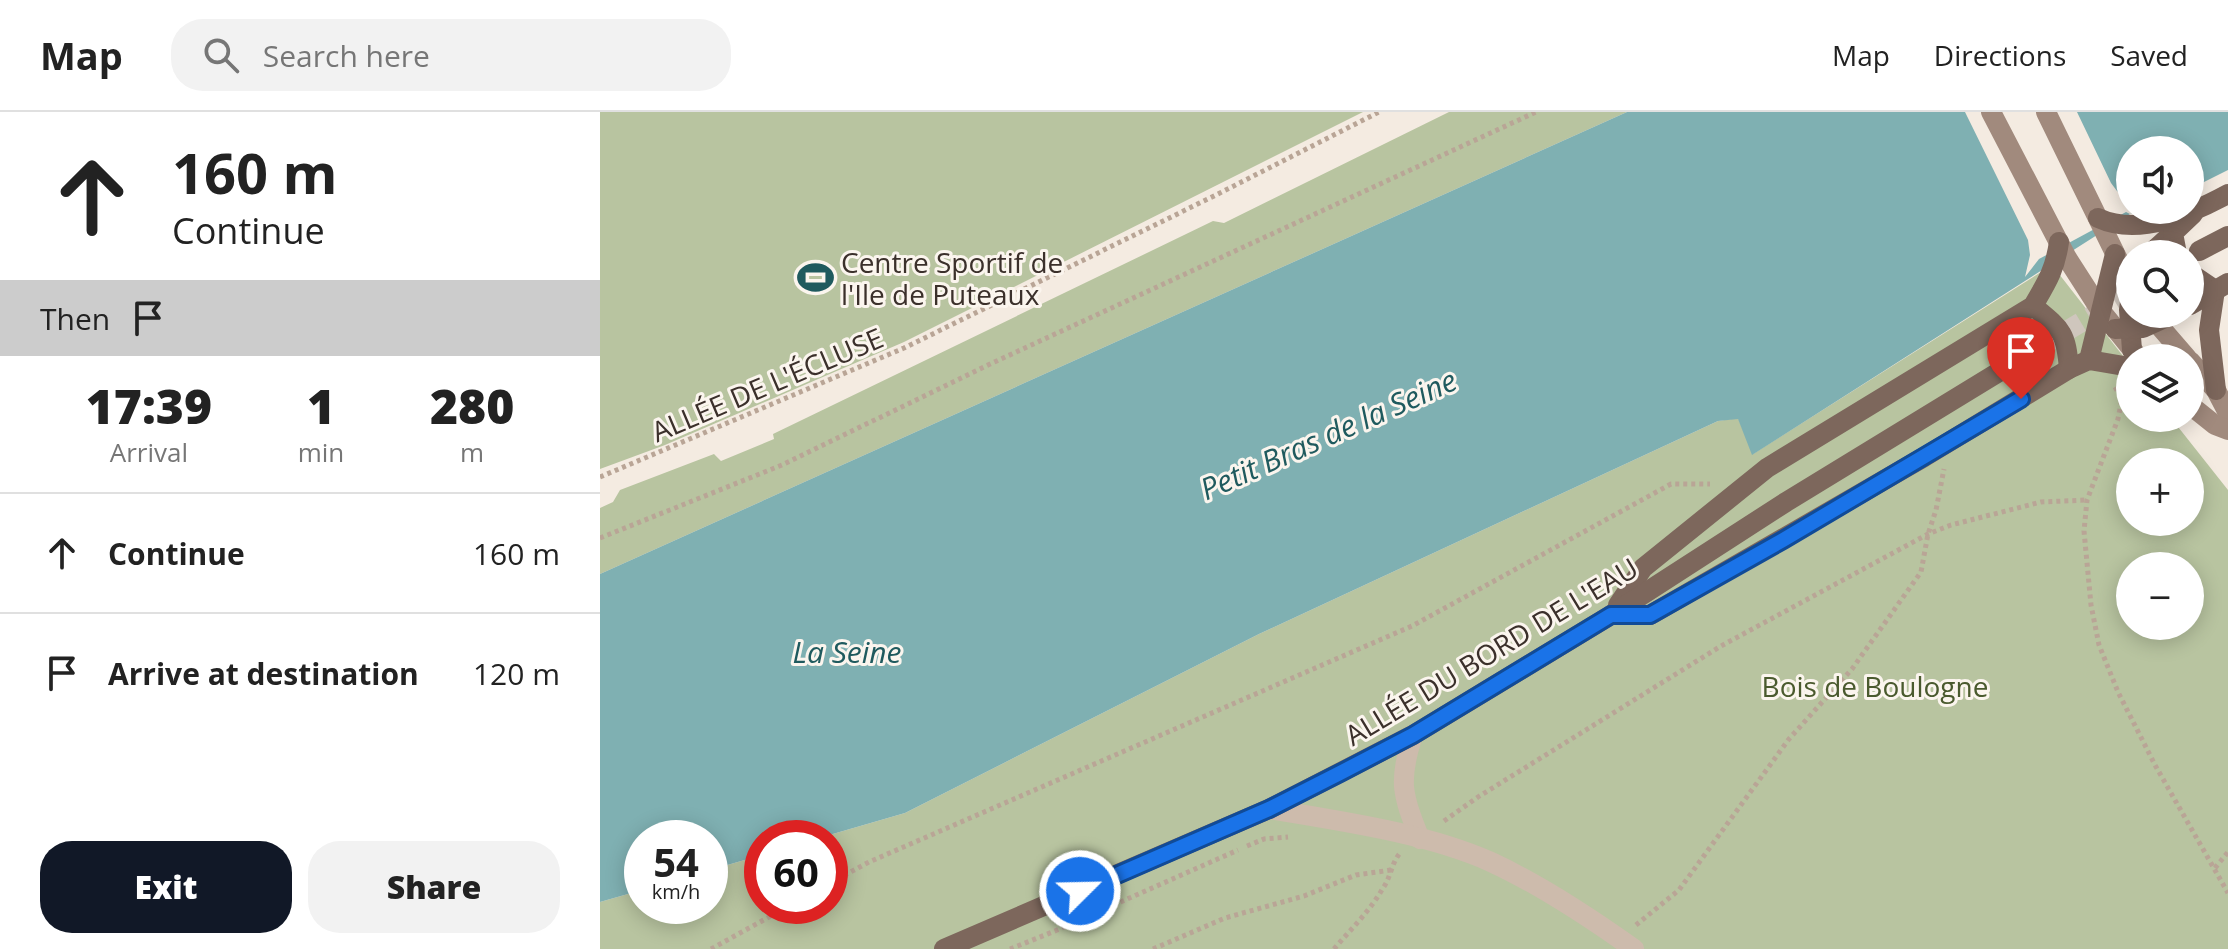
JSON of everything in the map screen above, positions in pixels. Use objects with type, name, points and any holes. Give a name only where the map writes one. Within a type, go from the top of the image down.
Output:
[{"type":"main road","points":[[1991,112],[2063,250],[2101,311],[2127,344]]},
{"type":"main road","points":[[2046,112],[2115,254],[2089,360]]},
{"type":"main road","points":[[2204,207],[2228,194]]},
{"type":"main road","points":[[2102,226],[2137,224]]},
{"type":"main road","points":[[2165,240],[2182,224]]},
{"type":"main road","points":[[2173,233],[2174,240]]},
{"type":"main road","points":[[2204,248],[2228,236]]},
{"type":"main road","points":[[1611,615],[1643,568],[1767,468],[2033,306],[2063,250]]},
{"type":"main road","points":[[2204,297],[2222,287]]},
{"type":"main road","points":[[2216,390],[2209,330],[2222,287]]},
{"type":"main road","points":[[2033,306],[2066,339],[2069,369]]},
{"type":"main road","points":[[2132,344],[2149,328]]},
{"type":"main road","name":"ALLÉE DU BORD DE L'EAU","points":[[944,949],[1269,809],[1413,735],[2038,348]]},
{"type":"main road","points":[[1611,615],[1650,615],[1924,457],[2069,369],[2116,351]]},
{"type":"main road","points":[[2204,377],[2216,390],[2228,413]]},
{"type":"main road","points":[[2204,416],[2228,430]]},
{"type":"street","points":[[1413,735],[1402,774],[1403,791],[1420,839]]},
{"type":"street","points":[[1269,809],[1420,839],[1490,862],[1557,898],[1632,948]]},
{"type":"path","name":"ALLÉE DE L'ÉCLUSE","points":[[600,477],[904,348],[1379,112]]},
{"type":"path","points":[[600,538],[782,465],[988,365],[1536,112]]},
{"type":"path","points":[[2116,424],[2087,500],[2084,531],[2091,605],[2099,645],[2118,692],[2155,765],[2228,893]]},
{"type":"path","points":[[1632,948],[1636,925],[1679,890],[1789,739],[1852,669],[1921,572],[1945,461]]},
{"type":"path","points":[[848,873],[1412,626],[1671,484],[1701,484]]},
{"type":"path","points":[[1334,949],[1372,906],[1399,855],[1478,797],[1721,646],[1928,534],[2041,502],[2087,500]]},
{"type":"path","points":[[1010,949],[1245,846],[1264,839],[1294,836]]},
{"type":"path","points":[[2215,868],[2228,852]]},
{"type":"path","points":[[1390,855],[1399,855]]},
{"type":"path","points":[[1153,949],[1225,918],[1304,896],[1365,872],[1391,870]]},
{"type":"path","points":[[711,949],[756,924]]},
{"type":"green space","name":"Centre Sportif de l'Ile de Puteaux","points":[[600,112],[1363,112],[904,342],[665,445],[600,469]]},
{"type":"green space","points":[[1449,112],[1627,112],[600,574],[600,508],[613,502],[620,490],[714,454],[721,461],[774,439],[773,434],[1213,221],[1224,223]]},
{"type":"green space","name":"Bois de Boulogne","points":[[2052,265],[2116,347],[2116,432],[2182,432],[2195,448],[2116,448],[2116,536],[2204,536],[2204,460],[2228,490],[2228,949],[600,949],[600,902],[624,895],[624,924],[728,924],[728,865],[744,860],[744,924],[848,924],[848,830],[905,813],[1259,634],[1718,421],[1738,418],[1753,454]]},
{"type":"water","name":"La Seine","points":[[1627,112],[2228,112],[2228,170],[2204,182],[2204,136],[2116,136],[2116,223],[1752,455],[1738,419],[1718,421],[1259,634],[905,813],[848,830],[848,820],[744,820],[744,860],[728,865],[728,820],[624,820],[624,895],[600,902],[600,574]]},
{"type":"pier","points":[[1965,112],[2077,112],[2116,190],[2116,217],[2039,259],[2025,277],[2030,255],[2028,240]]},
{"type":"tunnel","points":[[2038,348],[2116,301]]},
{"type":"place","name":"Centre Sportif de l'Ile de Puteaux","points":[[815,278]]},
{"type":"route","points":[[1080,891],[1269,809],[1340,773],[1413,735],[1611,615],[1650,615],[2021,399]]},
{"type":"water label","name":"Petit Bras de la Seine","points":[[1328,434]]}]
